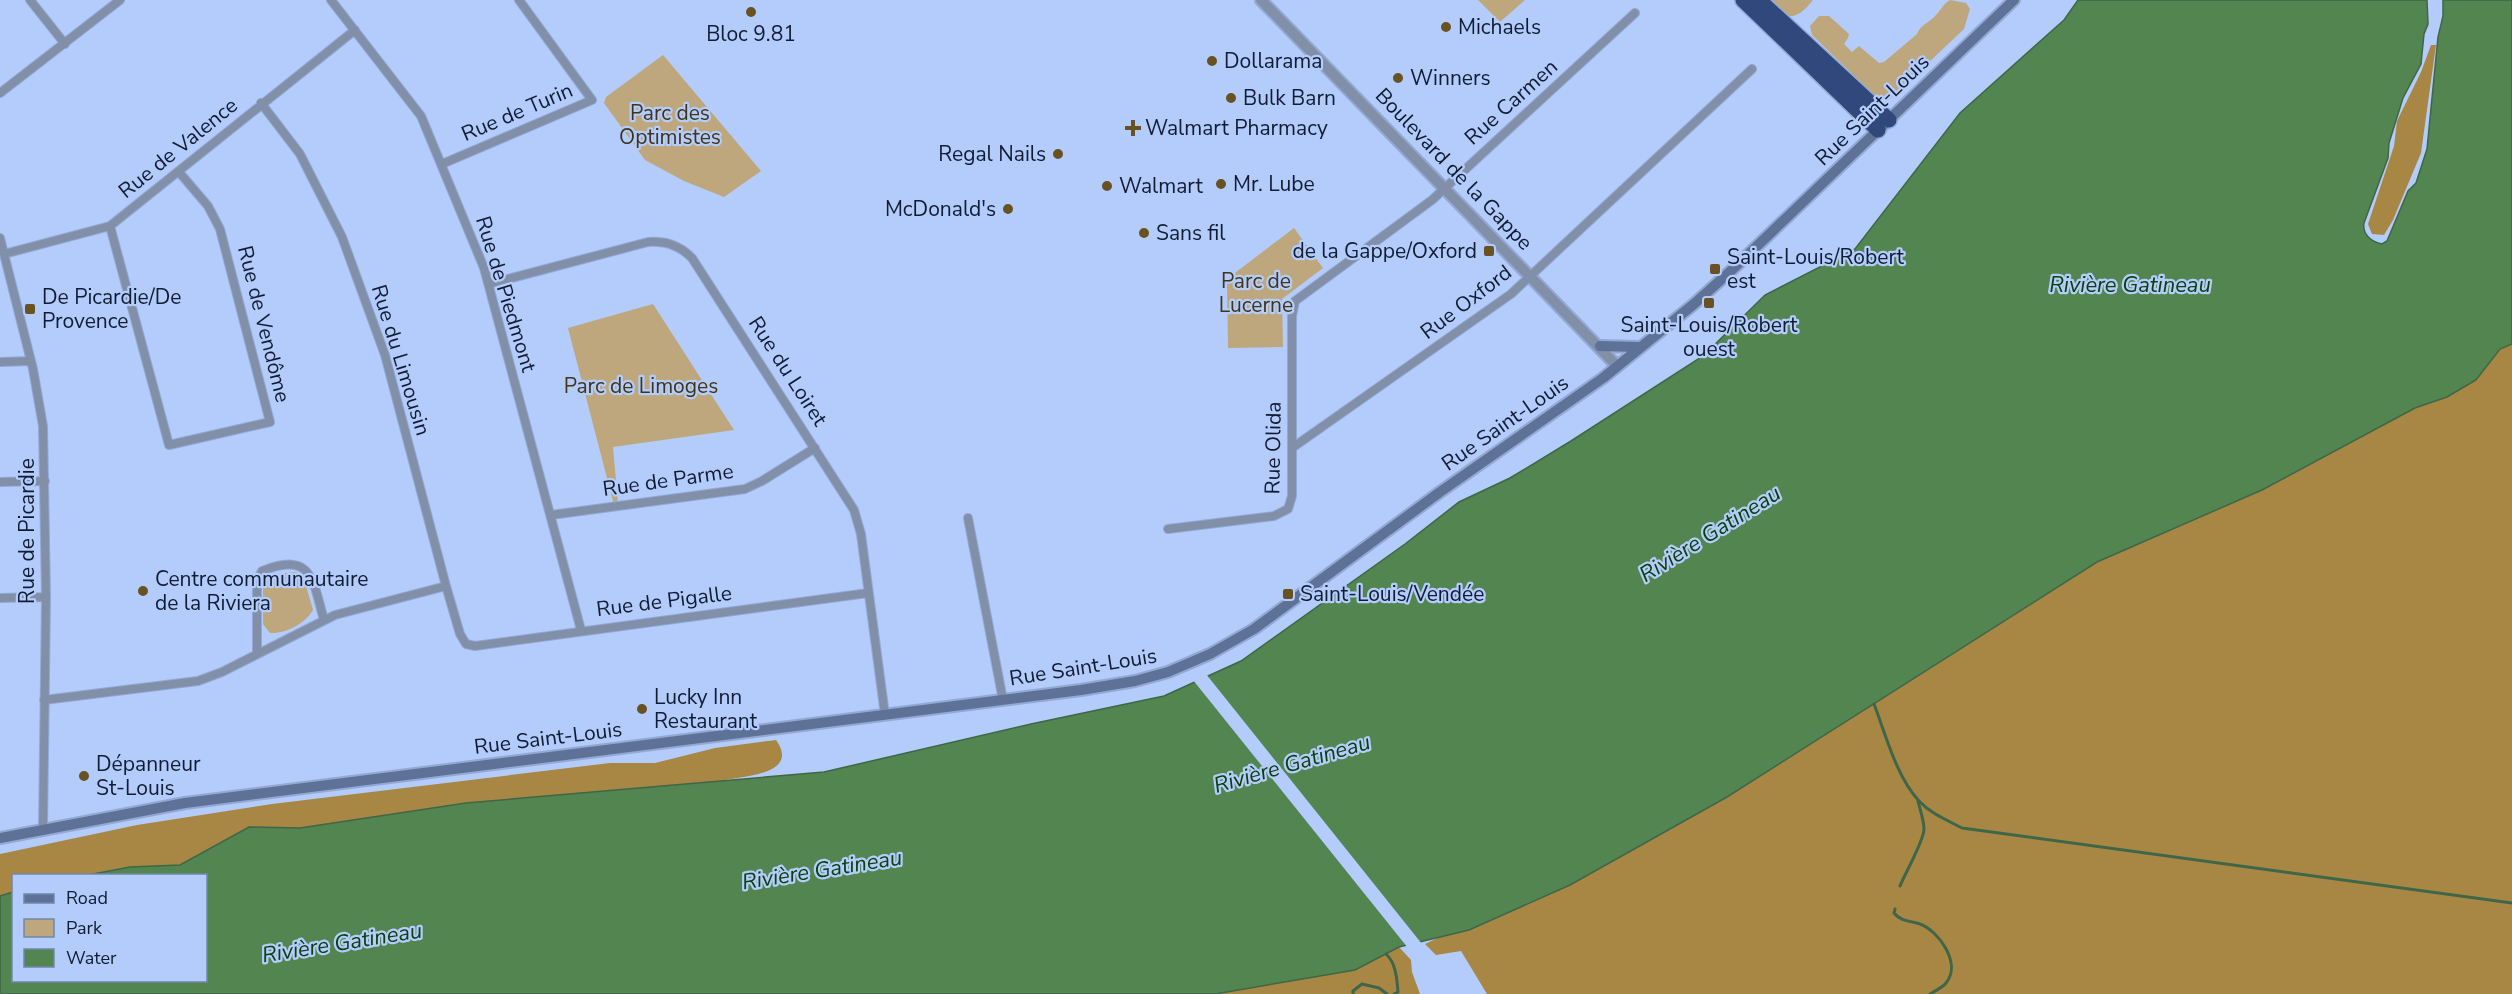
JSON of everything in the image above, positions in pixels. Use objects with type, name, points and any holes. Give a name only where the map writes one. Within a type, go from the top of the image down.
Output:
[{"type":"highway","points":[[1743,0],[1883,125]]},
{"type":"highway","points":[[1759,0],[1883,125]]},
{"type":"main road","name":"Rue Saint-Louis","points":[[0,838],[185,803],[1003,700],[1141,680],[1178,669],[1221,649],[1282,610],[1440,492],[1617,366],[1720,281],[2014,0]]},
{"type":"main road","points":[[1600,346],[1640,347]]},
{"type":"street","points":[[30,0],[65,44]]},
{"type":"street","points":[[0,93],[120,0]]},
{"type":"street","name":"Rue de Piedmont","points":[[331,0],[417,108],[442,164],[489,284],[581,630]]},
{"type":"street","name":"Rue de Turin","points":[[442,164],[592,100],[519,0]]},
{"type":"street","name":"Boulevard de la Gappe","points":[[1261,0],[1617,366]]},
{"type":"street","name":"Rue Carmen","points":[[1295,301],[1432,200],[1635,13]]},
{"type":"street","name":"Rue de Valence","points":[[4,254],[110,226],[355,30]]},
{"type":"street","name":"Rue Oxford","points":[[1292,448],[1495,307],[1752,69]]},
{"type":"street","name":"Rue du Limousin","points":[[261,103],[300,154],[342,237],[389,369],[446,586],[460,634],[466,644]]},
{"type":"street","name":"Rue de Vendôme","points":[[110,226],[169,445],[270,422],[220,229],[208,206],[179,172]]},
{"type":"street","name":"Rue de Picardie","points":[[0,238],[31,361],[42,419],[46,597],[43,829]]},
{"type":"street","name":"Rue du Loiret","points":[[489,284],[635,244],[657,242],[678,246],[699,266],[854,510],[861,534],[885,715]]},
{"type":"street","name":"Rue Olida","points":[[1168,529],[1282,513],[1291,503],[1292,316],[1295,301]]},
{"type":"street","points":[[0,362],[31,361]]},
{"type":"street","name":"Rue de Parme","points":[[551,515],[745,489],[815,448]]},
{"type":"street","points":[[0,482],[45,482]]},
{"type":"street","points":[[968,518],[1003,700]]},
{"type":"street","points":[[257,654],[256,581],[262,571],[294,565],[305,568],[312,576],[324,620]]},
{"type":"street","points":[[44,700],[198,681],[222,672],[334,615],[446,586]]},
{"type":"street","name":"Rue de Pigalle","points":[[466,644],[475,646],[868,593]]},
{"type":"street","points":[[0,598],[46,597]]},
{"type":"green space","points":[[1478,0],[1525,0],[1500,22]]},
{"type":"green space","points":[[1763,0],[1813,0],[1800,13],[1789,16],[1783,15]]},
{"type":"green space","points":[[1950,0],[1966,3],[1970,9],[1964,29],[1890,99],[1875,96],[1812,35],[1810,26],[1819,16],[1829,16],[1849,34],[1844,44],[1852,52],[1859,46],[1879,63],[1884,62],[1917,34]]},
{"type":"green space","name":"Parc des Optimistes","points":[[663,55],[761,171],[724,197],[684,181],[645,160],[604,103],[606,97]]},
{"type":"green space","name":"Parc de Lucerne","points":[[1294,228],[1323,268],[1282,299],[1283,347],[1228,348],[1227,279]]},
{"type":"green space","name":"Parc de Limoges","points":[[653,304],[734,430],[613,447],[618,504],[614,505],[568,328]]},
{"type":"green space","points":[[296,572],[304,579],[313,610],[295,627],[282,632],[270,633],[263,624],[263,585],[272,576]]},
{"type":"shaded area","points":[[2431,45],[2436,45],[2421,153],[2393,220],[2384,235],[2372,234],[2368,224],[2394,146],[2397,121],[2421,72]]},
{"type":"shaded area","points":[[2512,344],[2512,994],[1487,994],[1461,951],[1436,955],[1425,944],[1442,936],[1469,930],[1570,885],[1727,797],[2097,562],[2262,490],[2415,408],[2447,397],[2476,380],[2500,349]]},
{"type":"shaded area","points":[[776,740],[782,752],[781,760],[766,772],[720,781],[466,803],[300,828],[249,827],[180,865],[130,867],[93,874],[12,874],[12,892],[0,896],[0,854],[137,825],[272,804],[610,763],[655,763],[715,748]]},
{"type":"shaded area","points":[[1399,947],[1411,960],[1412,972],[1420,994],[1215,994],[1355,970]]},
{"type":"water","name":"Rivière Gatineau","points":[[2078,0],[2427,0],[2428,24],[2424,34],[2421,64],[2403,98],[2389,143],[2388,158],[2364,223],[2368,237],[2382,244],[2387,241],[2408,191],[2416,183],[2427,149],[2443,0],[2512,0],[2512,344],[2500,349],[2476,380],[2447,397],[2415,408],[2262,490],[2097,562],[1727,797],[1570,885],[1469,930],[1399,947],[1355,970],[1215,994],[0,994],[0,896],[12,892],[12,982],[207,982],[207,874],[93,874],[130,867],[180,865],[249,827],[300,828],[466,803],[824,772],[1164,696],[1241,661],[1405,544],[1459,502],[1510,478],[1703,356],[1765,295],[1855,249],[1960,113],[2064,20]]},
{"type":"pier","points":[[1206,674],[1422,944],[1408,948],[1193,680]]},
{"type":"waterway","points":[[1874,704],[1892,755],[1911,791],[1929,810],[1962,828],[2512,903]]},
{"type":"waterway","points":[[1900,886],[1923,834],[1918,801]]},
{"type":"waterway","points":[[1895,909],[1894,913],[1900,918],[1920,924],[1934,934],[1941,941],[1950,958],[1950,975],[1945,984],[1930,994]]},
{"type":"waterway","points":[[1386,954],[1395,972],[1398,992],[1394,994]]},
{"type":"waterway","points":[[1353,994],[1353,991],[1362,984],[1379,988],[1387,994]]},
{"type":"place","name":"Bloc 9.81","points":[[751,12]]},
{"type":"place","name":"Michaels","points":[[1446,27]]},
{"type":"place","name":"Dollarama","points":[[1212,61]]},
{"type":"place","name":"Winners","points":[[1398,78]]},
{"type":"place","name":"Bulk Barn","points":[[1231,98]]},
{"type":"place","name":"Walmart Pharmacy","points":[[1133,128]]},
{"type":"place","name":"Regal Nails","points":[[1058,154]]},
{"type":"place","name":"Mr. Lube","points":[[1221,184]]},
{"type":"place","name":"Walmart","points":[[1107,186]]},
{"type":"place","name":"McDonald's","points":[[1008,209]]},
{"type":"place","name":"Sans fil","points":[[1144,233]]},
{"type":"place","name":"de la Gappe/Oxford","points":[[1489,251]]},
{"type":"place","name":"Saint-Louis/Robert est","points":[[1715,269]]},
{"type":"place","name":"Saint-Louis/Robert ouest","points":[[1709,303]]},
{"type":"place","name":"De Picardie/De Provence","points":[[30,309]]},
{"type":"place","name":"Centre communautaire de la Riviera","points":[[143,591]]},
{"type":"place","name":"Saint-Louis/Vendée","points":[[1288,594]]},
{"type":"place","name":"Lucky Inn Restaurant","points":[[642,709]]},
{"type":"place","name":"Dépanneur St-Louis","points":[[84,776]]}]
